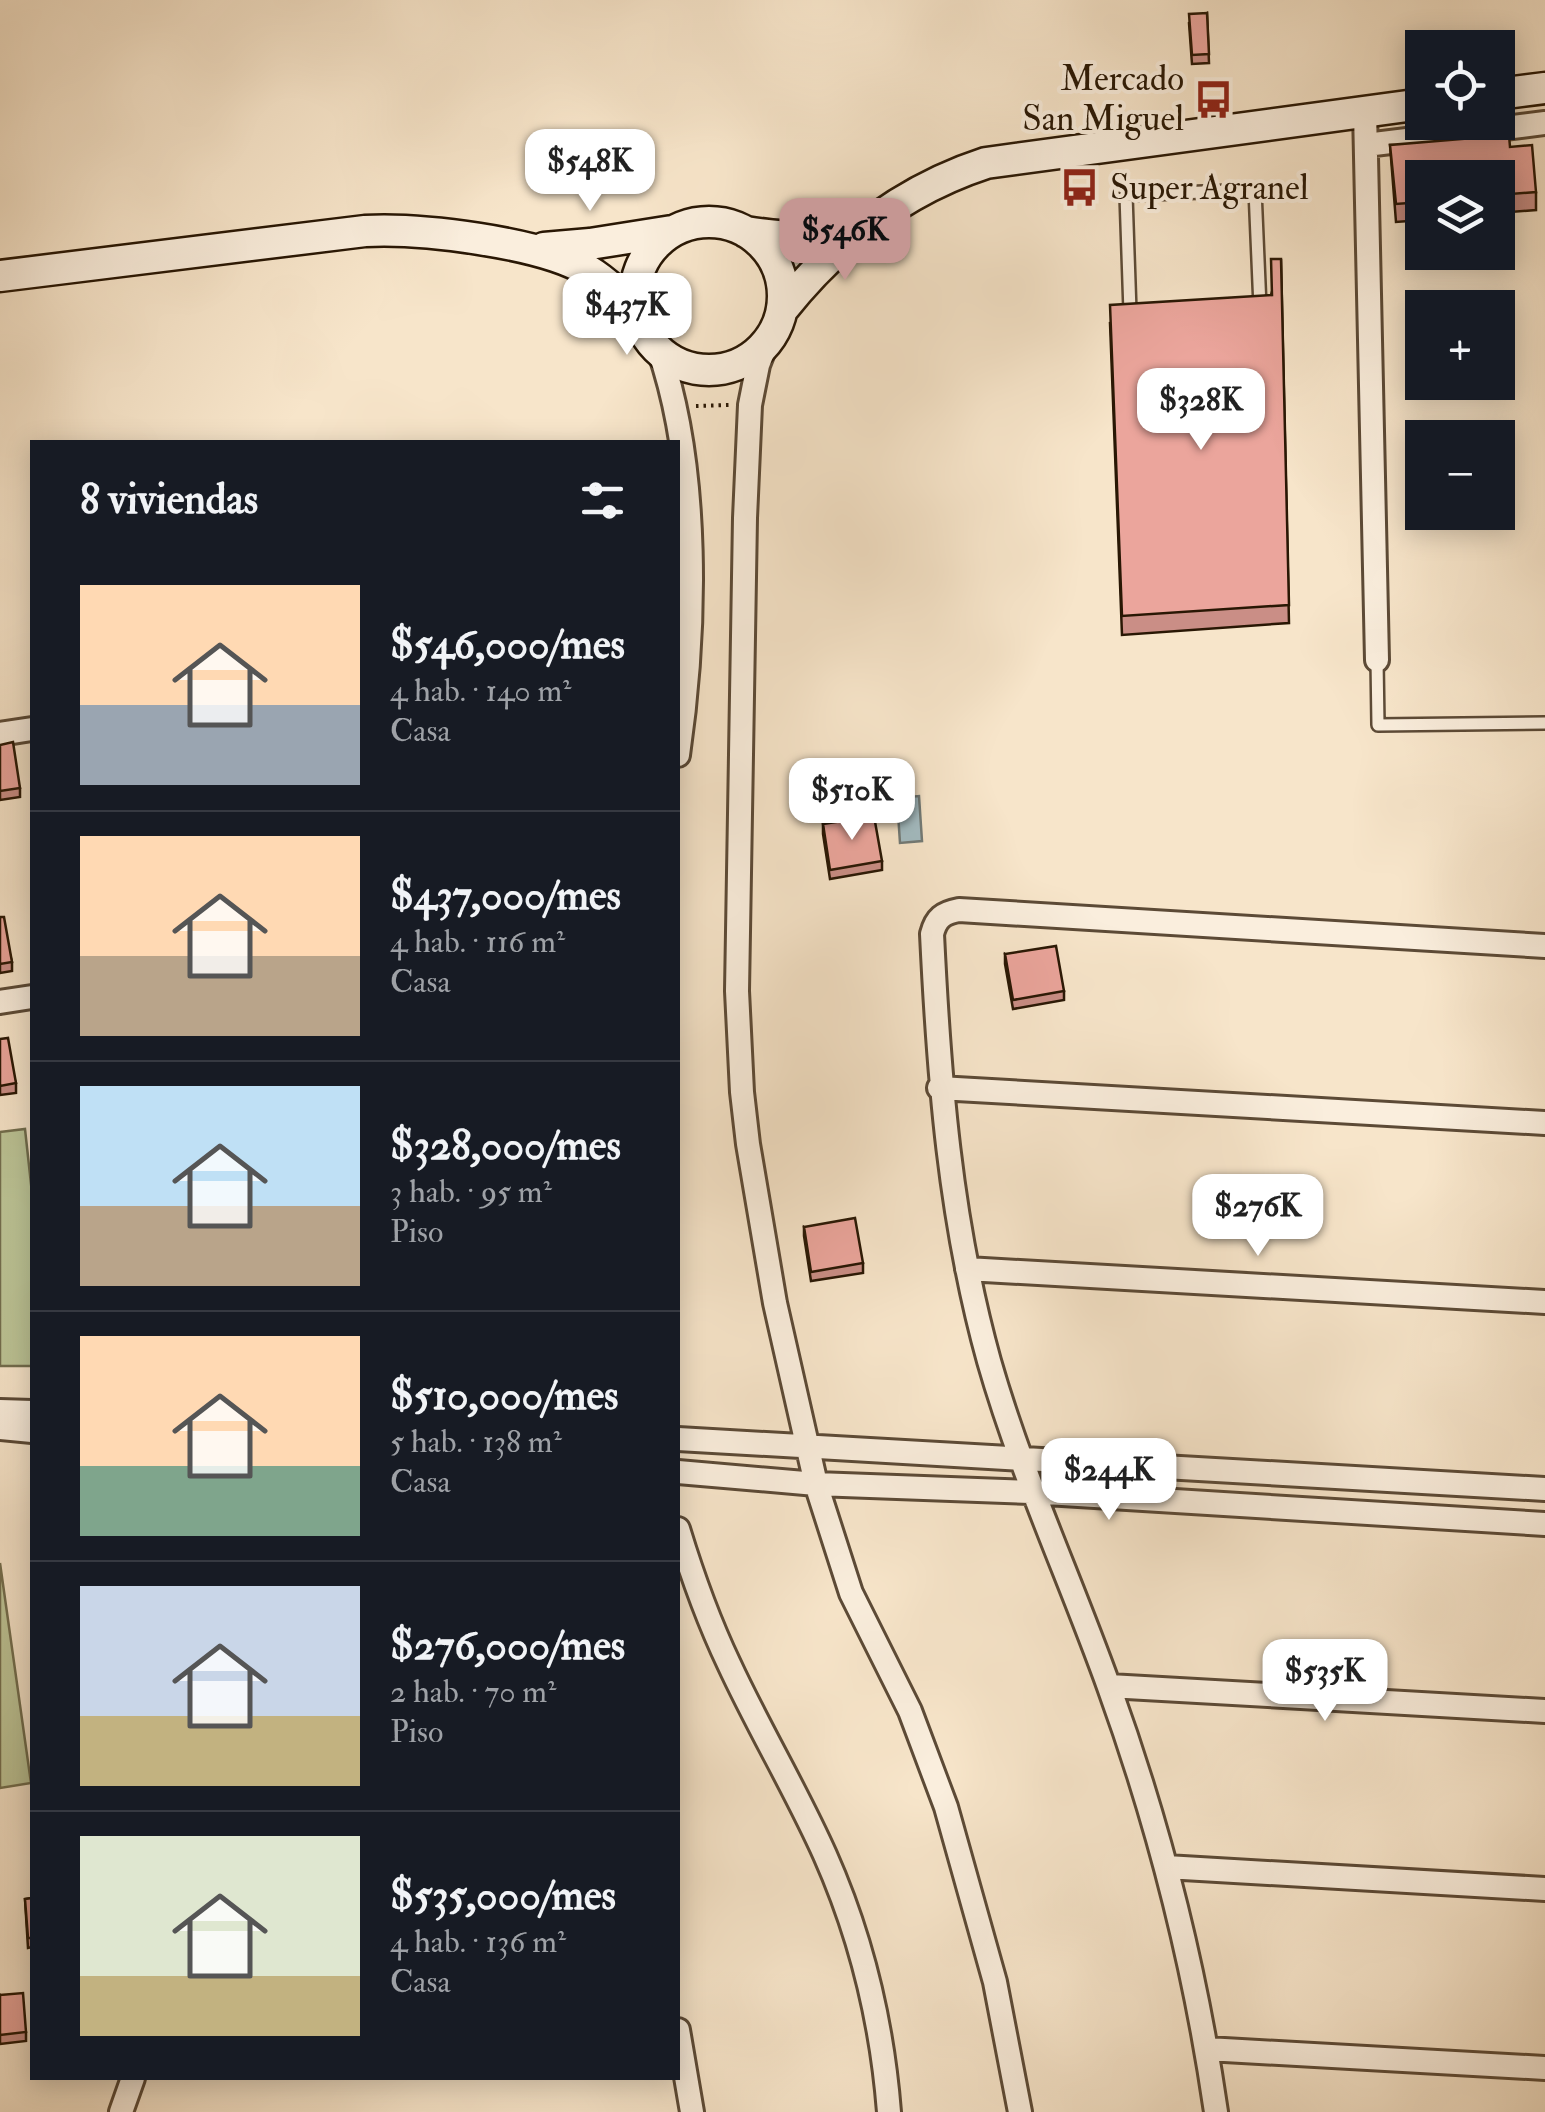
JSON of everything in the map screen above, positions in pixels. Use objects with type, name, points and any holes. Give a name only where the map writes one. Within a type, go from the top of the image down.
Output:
[{"type":"main road","points":[[1515,92],[1545,88]]},
{"type":"main road","points":[[508,246],[570,246],[711,222],[789,238],[820,237],[872,220],[948,176],[986,163],[1405,106]]},
{"type":"main road","points":[[0,276],[364,231],[414,230],[508,246],[587,270],[626,301],[659,350],[679,363],[715,369],[749,358],[767,342],[782,310],[814,271],[872,220]]},
{"type":"main road","points":[[638,318],[635,292],[641,268],[655,246],[675,230]]},
{"type":"main road","points":[[746,232],[764,246],[777,265],[783,287],[782,310]]},
{"type":"street","points":[[1365,111],[1377,660]]},
{"type":"street","points":[[1366,145],[1545,123]]},
{"type":"street","points":[[767,342],[758,364],[748,423],[737,935],[738,1042],[744,1110],[761,1227],[816,1484],[851,1593],[910,1711],[946,1807],[991,1965],[1020,2112]]},
{"type":"street","points":[[659,350],[679,440]]},
{"type":"street","points":[[680,447],[688,521],[680,714]]},
{"type":"street","points":[[0,734],[30,729]]},
{"type":"street","points":[[1216,2112],[1207,2049],[1166,1867],[1108,1686],[1030,1492],[988,1359],[967,1269],[940,1088],[932,934],[935,922],[945,913],[979,911],[1545,946]]},
{"type":"street","points":[[0,1002],[30,998]]},
{"type":"street","points":[[940,1088],[1545,1123]]},
{"type":"street","points":[[967,1269],[1545,1302]]},
{"type":"street","points":[[0,1410],[30,1412]]},
{"type":"street","points":[[0,1428],[30,1431]]},
{"type":"street","points":[[680,1439],[1545,1489]]},
{"type":"street","points":[[680,1472],[816,1484],[1030,1492],[1545,1524]]},
{"type":"street","points":[[680,1535],[706,1614],[812,1827],[846,1909],[877,2015],[890,2112]]},
{"type":"street","points":[[1108,1686],[1545,1711]]},
{"type":"street","points":[[1166,1867],[1545,1889]]},
{"type":"street","points":[[680,2042],[692,2112]]},
{"type":"street","points":[[1207,2049],[1545,2068]]},
{"type":"street","points":[[122,2112],[132,2080]]},
{"type":"lane","points":[[1256,190],[1260,308],[1130,312],[1126,194],[1256,190]]},
{"type":"lane","points":[[1377,660],[1378,726],[1545,722]]},
{"type":"path","points":[[682,407],[730,404]]},
{"type":"green space","points":[[25,1129],[30,1175],[30,1366],[0,1366],[0,1132]]},
{"type":"green space","points":[[0,1563],[30,1783],[0,1788]]},
{"type":"water","points":[[919,796],[922,841],[900,843],[897,798]]},
{"type":"building","points":[[1207,13],[1209,54],[1192,55],[1189,14]]},
{"type":"building","points":[[1509,140],[1510,147],[1532,145],[1536,192],[1515,194],[1515,160],[1405,160],[1405,203],[1396,204],[1390,145]]},
{"type":"building","points":[[1271,259],[1281,259],[1289,605],[1122,616],[1110,305],[1272,295]]},
{"type":"building","points":[[13,742],[20,788],[0,791],[0,745]]},
{"type":"building","points":[[874,816],[882,861],[830,870],[823,824]]},
{"type":"building","points":[[0,917],[4,917],[12,962],[0,964]]},
{"type":"building","points":[[1056,946],[1064,991],[1013,1000],[1005,954]]},
{"type":"building","points":[[8,1038],[16,1083],[0,1086],[0,1039]]},
{"type":"building","points":[[855,1218],[863,1263],[811,1272],[804,1227]]},
{"type":"building","points":[[30,1898],[30,1938],[28,1938],[25,1899]]},
{"type":"building","points":[[23,1993],[26,2032],[0,2035],[0,1995]]},
{"type":"place","name":"Mercado San Miguel","points":[[1214,99]]},
{"type":"place","name":"Super Agranel","points":[[1080,188]]}]
